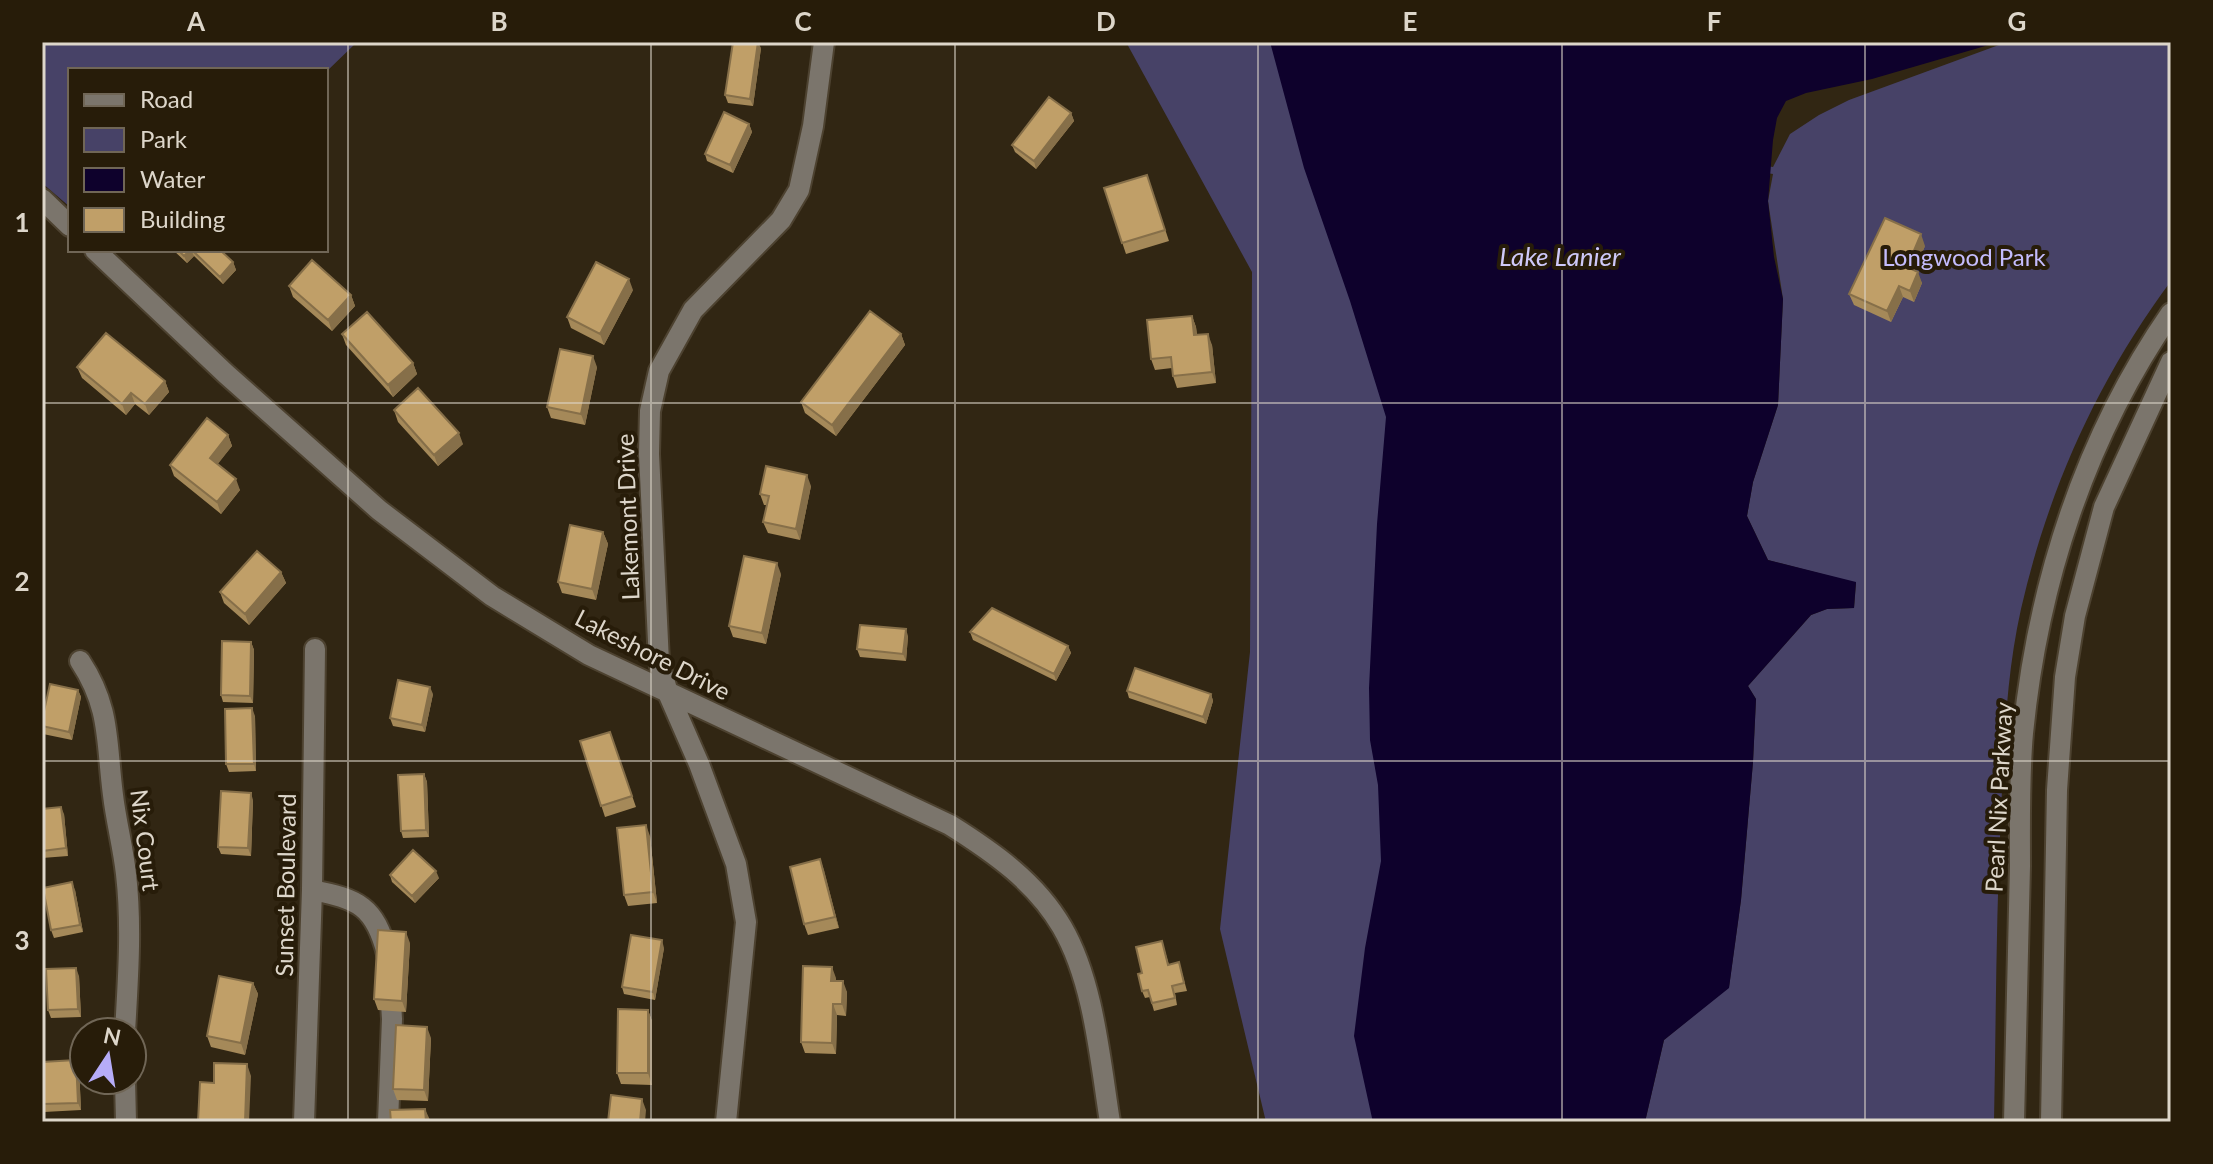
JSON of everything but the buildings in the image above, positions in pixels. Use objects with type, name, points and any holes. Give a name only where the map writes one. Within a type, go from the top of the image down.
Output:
[{"type":"street","name":"Lakemont Drive","points":[[726,1122],[746,922],[736,864],[699,764],[668,693],[659,662],[649,454],[650,411],[659,371],[693,310],[781,220],[799,190],[813,126],[824,42]]},
{"type":"street","points":[[42,199],[68,224]]},
{"type":"street","name":"Lakeshore Drive","points":[[97,252],[226,374],[379,510],[492,596],[589,655],[950,825],[988,849],[1042,898],[1062,927],[1078,962],[1092,1018],[1110,1122]]},
{"type":"street","name":"Pearl Nix Parkway","points":[[2014,1122],[2023,735],[2041,615],[2068,516],[2094,450],[2120,395],[2147,347],[2171,313]]},
{"type":"street","points":[[2051,1122],[2057,790],[2065,677],[2075,616],[2104,507],[2171,362]]},
{"type":"street","name":"Sunset Boulevard","points":[[304,1122],[312,890],[315,649]]},
{"type":"street","name":"Nix Court","points":[[80,661],[95,684],[107,723],[113,794],[126,874],[130,937],[126,1016]]},
{"type":"street","points":[[312,890],[341,895],[361,905],[381,929],[388,958],[392,1019],[388,1122]]},
{"type":"street","points":[[125,1096],[126,1122]]},
{"type":"green space","points":[[42,42],[357,42],[328,70],[68,68],[68,205],[42,183]]},
{"type":"green space","points":[[1126,42],[1272,42],[1377,271],[1409,519],[1408,1122],[1266,1122],[1220,929],[1250,652],[1252,272]]},
{"type":"green space","name":"Longwood Park","points":[[2007,42],[2171,42],[2171,281],[2121,357],[2079,437],[2046,521],[2021,609],[2009,685],[2003,762],[1994,1122],[1645,1122],[1664,1040],[1729,987],[1741,900],[1753,762],[1756,699],[1748,686],[1811,615],[1827,609],[1854,608],[1856,583],[1768,560],[1747,516],[1753,482],[1778,405],[1783,299],[1768,201],[1773,174],[1714,165],[1714,158],[1773,167],[1790,134],[1819,115],[1849,100]]},
{"type":"water","name":"Lake Lanier","points":[[1270,42],[1999,42],[1872,79],[1806,93],[1786,101],[1777,118],[1768,201],[1774,257],[1783,299],[1778,405],[1753,482],[1747,516],[1768,560],[1856,582],[1854,608],[1827,609],[1811,615],[1748,686],[1756,699],[1753,762],[1741,900],[1729,988],[1664,1040],[1645,1122],[1373,1122],[1354,1036],[1365,948],[1381,861],[1378,785],[1370,740],[1369,688],[1386,417],[1304,168]]}]
